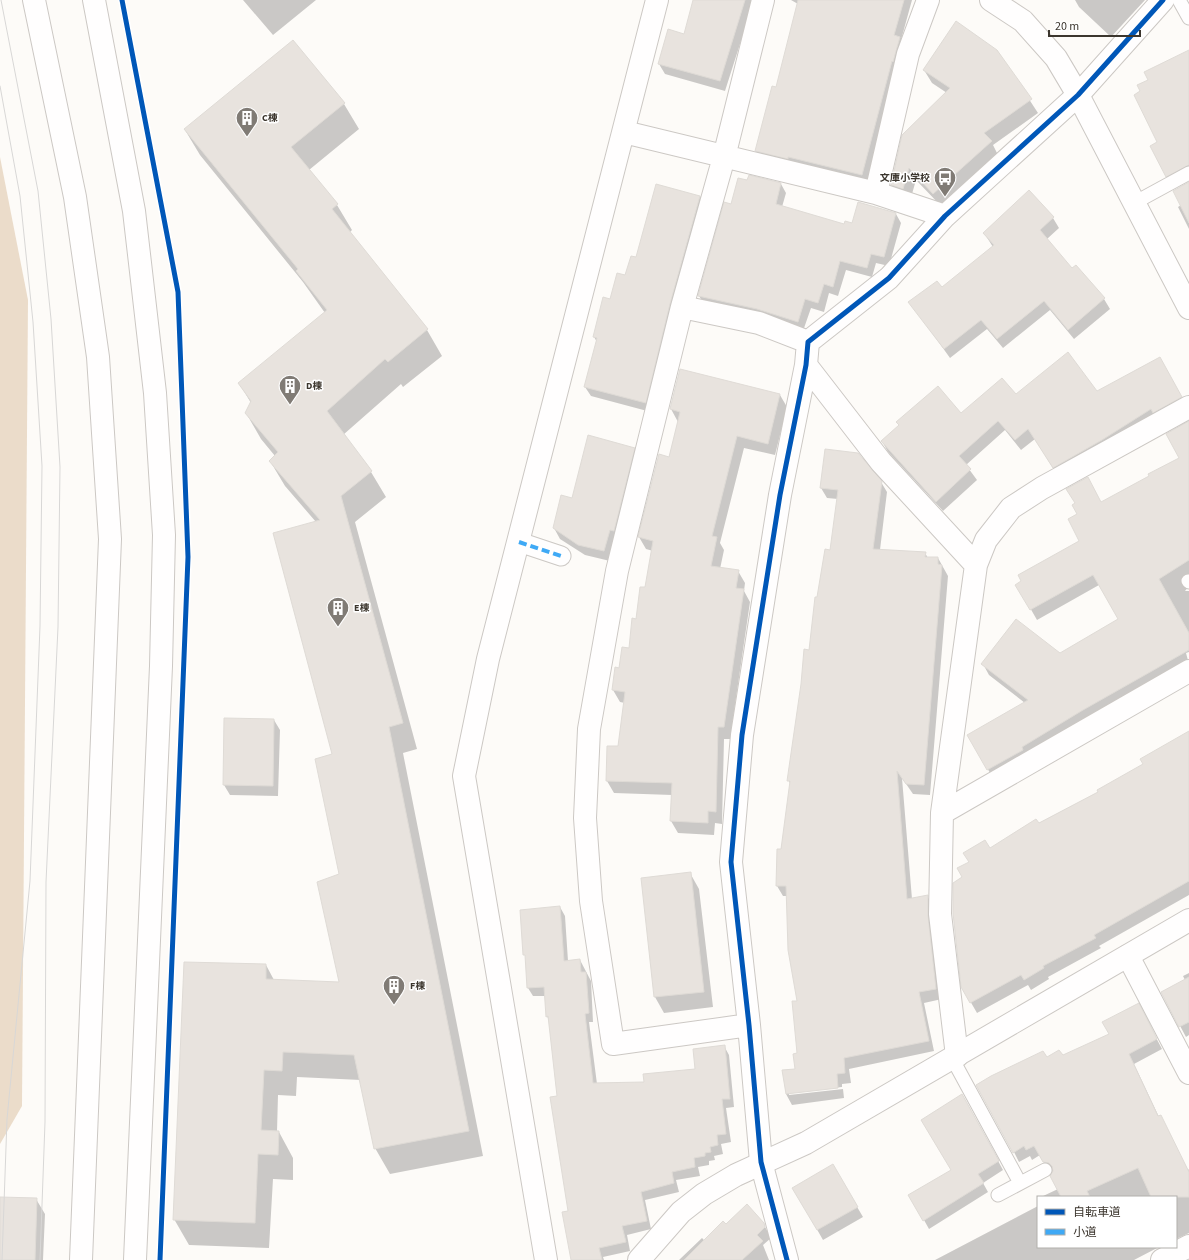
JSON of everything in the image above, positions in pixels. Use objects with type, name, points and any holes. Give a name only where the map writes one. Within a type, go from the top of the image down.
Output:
[{"type":"street","points":[[34,0],[75,197],[98,357],[110,539],[81,1260]]},
{"type":"street","points":[[94,0],[134,211],[155,393],[164,535],[161,666],[135,1260]]},
{"type":"street","points":[[546,1260],[464,776],[488,659],[657,0]]},
{"type":"street","points":[[749,1025],[613,1044],[591,901],[585,818],[589,729],[617,571],[682,307],[724,157],[763,0]]},
{"type":"street","points":[[876,193],[908,54],[928,0]]},
{"type":"street","points":[[991,0],[1022,21],[1052,53],[1078,95],[1189,308]]},
{"type":"street","points":[[787,1260],[761,1162],[749,1025],[731,862],[742,735],[780,495],[806,365],[808,342],[889,278],[945,216],[1078,95],[1163,0]]},
{"type":"street","points":[[624,132],[876,193],[945,216]]},
{"type":"street","points":[[682,307],[760,323],[808,342]]},
{"type":"street","points":[[806,365],[881,462],[976,565]]},
{"type":"street","points":[[954,1057],[940,914],[942,813],[976,565],[986,540],[1011,508],[1042,488],[1189,407]]},
{"type":"street","points":[[519,542],[561,556]]},
{"type":"street","points":[[942,813],[1189,671]]},
{"type":"street","points":[[639,1260],[682,1212],[704,1194],[761,1162],[806,1143],[1189,920]]},
{"type":"street","points":[[1128,956],[1189,1073]]},
{"type":"street","points":[[1162,1260],[1189,1246]]},
{"type":"lane","points":[[1178,0],[1189,18]]},
{"type":"lane","points":[[1134,203],[1189,173]]},
{"type":"lane","points":[[954,1057],[1020,1183]]},
{"type":"lane","points":[[998,1196],[1045,1170]]},
{"type":"shaded area","points":[[0,157],[28,300],[22,1106],[0,1144]]},
{"type":"building","points":[[693,0],[745,0],[720,81],[658,64],[668,29],[684,34]]},
{"type":"building","points":[[798,0],[904,0],[894,35],[900,37],[893,62],[892,61],[862,175],[788,157],[788,159],[755,151],[772,86],[776,87]]},
{"type":"building","points":[[956,21],[997,50],[1032,99],[984,133],[992,141],[933,194],[909,168],[903,189],[891,185],[902,135],[950,88],[923,70]]},
{"type":"building","points":[[293,40],[345,103],[291,147],[338,204],[332,209],[428,329],[388,362],[385,359],[327,411],[372,471],[341,496],[403,723],[389,727],[469,1131],[374,1149],[354,1055],[283,1052],[282,1071],[264,1070],[261,1130],[279,1131],[278,1155],[258,1154],[255,1223],[173,1220],[184,962],[266,964],[266,979],[339,982],[317,882],[339,874],[315,759],[332,754],[273,533],[320,520],[269,461],[278,452],[245,413],[251,401],[238,383],[327,310],[296,271],[298,269],[184,129]]},
{"type":"building","points":[[1189,50],[1189,165],[1166,177],[1150,146],[1157,142],[1134,95],[1140,91],[1137,85],[1148,80],[1144,72]]},
{"type":"building","points":[[749,175],[781,183],[776,204],[844,224],[845,221],[852,223],[858,202],[896,213],[884,257],[871,254],[867,268],[840,261],[833,287],[824,284],[818,303],[805,299],[798,322],[757,309],[698,296],[724,202],[731,204],[738,178],[747,180]]},
{"type":"building","points":[[1189,182],[1189,223],[1173,191]]},
{"type":"building","points":[[656,184],[700,196],[670,304],[646,403],[584,387],[597,338],[593,337],[603,297],[610,299],[617,273],[625,275],[631,256],[636,257]]},
{"type":"building","points":[[1029,190],[1054,217],[1040,230],[1072,268],[1076,265],[1105,298],[1068,330],[1044,301],[997,339],[981,320],[944,349],[908,302],[937,281],[942,287],[994,245],[983,233]]},
{"type":"building","points":[[1068,352],[1097,391],[1160,357],[1182,397],[1153,413],[1151,409],[1102,440],[1053,468],[1028,429],[1015,440],[998,421],[959,456],[971,469],[936,502],[881,441],[899,425],[896,422],[938,386],[961,413],[1002,378],[1016,394]]},
{"type":"building","points":[[680,369],[780,394],[768,444],[737,436],[712,536],[717,537],[711,566],[739,570],[736,588],[744,589],[724,727],[718,727],[716,812],[708,811],[708,823],[670,821],[672,783],[606,781],[607,746],[618,746],[625,692],[612,690],[615,667],[619,668],[622,647],[629,648],[632,618],[636,619],[640,587],[645,587],[653,541],[638,537],[659,454],[669,457],[680,412],[670,409]]},
{"type":"building","points":[[1189,421],[1189,560],[1159,579],[1189,633],[1189,650],[1083,710],[1022,747],[1023,750],[987,770],[967,735],[1028,700],[981,664],[1016,619],[1060,653],[1118,619],[1093,575],[1030,610],[1015,585],[1021,581],[1018,575],[1079,541],[1068,519],[1077,514],[1072,505],[1075,503],[1066,489],[1088,477],[1101,502],[1149,476],[1148,474],[1179,458],[1166,434]]},
{"type":"building","points":[[588,435],[635,448],[614,531],[610,530],[604,551],[578,545],[553,528],[561,495],[572,498]]},
{"type":"building","points":[[825,449],[858,453],[882,481],[873,549],[926,552],[925,557],[938,557],[938,564],[942,565],[924,785],[906,784],[897,771],[907,899],[928,895],[928,915],[936,989],[919,992],[929,1041],[844,1058],[845,1073],[837,1074],[838,1088],[786,1094],[782,1070],[795,1069],[793,1054],[797,1053],[792,1001],[797,1001],[788,950],[786,886],[776,886],[777,849],[781,849],[790,781],[787,781],[801,684],[804,649],[809,650],[815,597],[817,597],[825,549],[830,550],[838,490],[820,488]]},
{"type":"building","points":[[224,718],[274,719],[273,786],[223,785]]},
{"type":"building","points":[[1189,731],[1189,881],[1094,935],[1096,938],[1043,966],[1044,968],[1024,980],[1021,975],[970,1003],[961,987],[953,913],[953,883],[962,877],[957,868],[969,862],[963,853],[985,840],[990,848],[1036,819],[1039,823],[1098,792],[1097,790],[1143,764],[1140,759]]},
{"type":"building","points":[[691,872],[704,992],[654,997],[641,878]]},
{"type":"building","points":[[560,906],[564,961],[580,959],[581,972],[586,972],[589,1013],[585,1014],[593,1083],[644,1082],[643,1074],[695,1069],[693,1049],[725,1045],[730,1099],[722,1099],[726,1134],[717,1135],[718,1145],[710,1147],[711,1152],[705,1153],[705,1156],[694,1158],[695,1167],[672,1172],[674,1183],[641,1192],[647,1221],[622,1226],[626,1242],[599,1248],[602,1260],[571,1260],[562,1212],[568,1211],[550,1097],[557,1096],[548,1016],[546,1017],[544,987],[527,988],[525,955],[523,955],[520,910]]},
{"type":"building","points":[[1189,977],[1189,1022],[1179,1027],[1161,992]]},
{"type":"building","points":[[1139,1003],[1157,1039],[1129,1054],[1158,1116],[1161,1115],[1189,1172],[1189,1197],[1151,1196],[1138,1168],[1087,1191],[1090,1196],[1060,1196],[1050,1176],[1053,1171],[1052,1166],[1049,1163],[1043,1162],[1034,1146],[1026,1150],[1024,1146],[1013,1153],[976,1085],[991,1076],[1043,1051],[1047,1057],[1059,1050],[1063,1055],[1109,1034],[1102,1022]]},
{"type":"building","points":[[962,1094],[999,1161],[978,1174],[984,1183],[923,1221],[908,1195],[951,1170],[921,1120]]},
{"type":"building","points":[[833,1164],[858,1207],[817,1230],[792,1188]]},
{"type":"building","points":[[0,1197],[37,1198],[35,1260],[0,1260]]},
{"type":"building","points":[[747,1204],[764,1223],[765,1227],[757,1235],[763,1241],[742,1260],[684,1260],[723,1221],[726,1224]]},
{"type":"tram line","points":[[1,0],[38,191],[51,319],[60,467],[58,627],[46,882],[45,1122],[40,1260]]},
{"type":"tram line","points":[[0,86],[20,196],[33,322],[42,466],[40,626],[30,881],[7,1119],[2,1260]]},
{"type":"marked path","points":[[519,542],[561,556]]},
{"type":"cycle path","points":[[122,0],[178,292],[188,557],[160,1260]]},
{"type":"cycle path","points":[[787,1260],[761,1162],[749,1025],[731,862],[742,735],[780,495],[806,365],[808,342],[889,278],[945,216],[1078,95],[1163,0]]},
{"type":"place","name":"C棟","points":[[247,138]]},
{"type":"place","name":"文庫小学校","points":[[945,198]]},
{"type":"place","name":"D棟","points":[[290,406]]},
{"type":"place","name":"E棟","points":[[338,628]]},
{"type":"place","name":"F棟","points":[[394,1006]]}]
